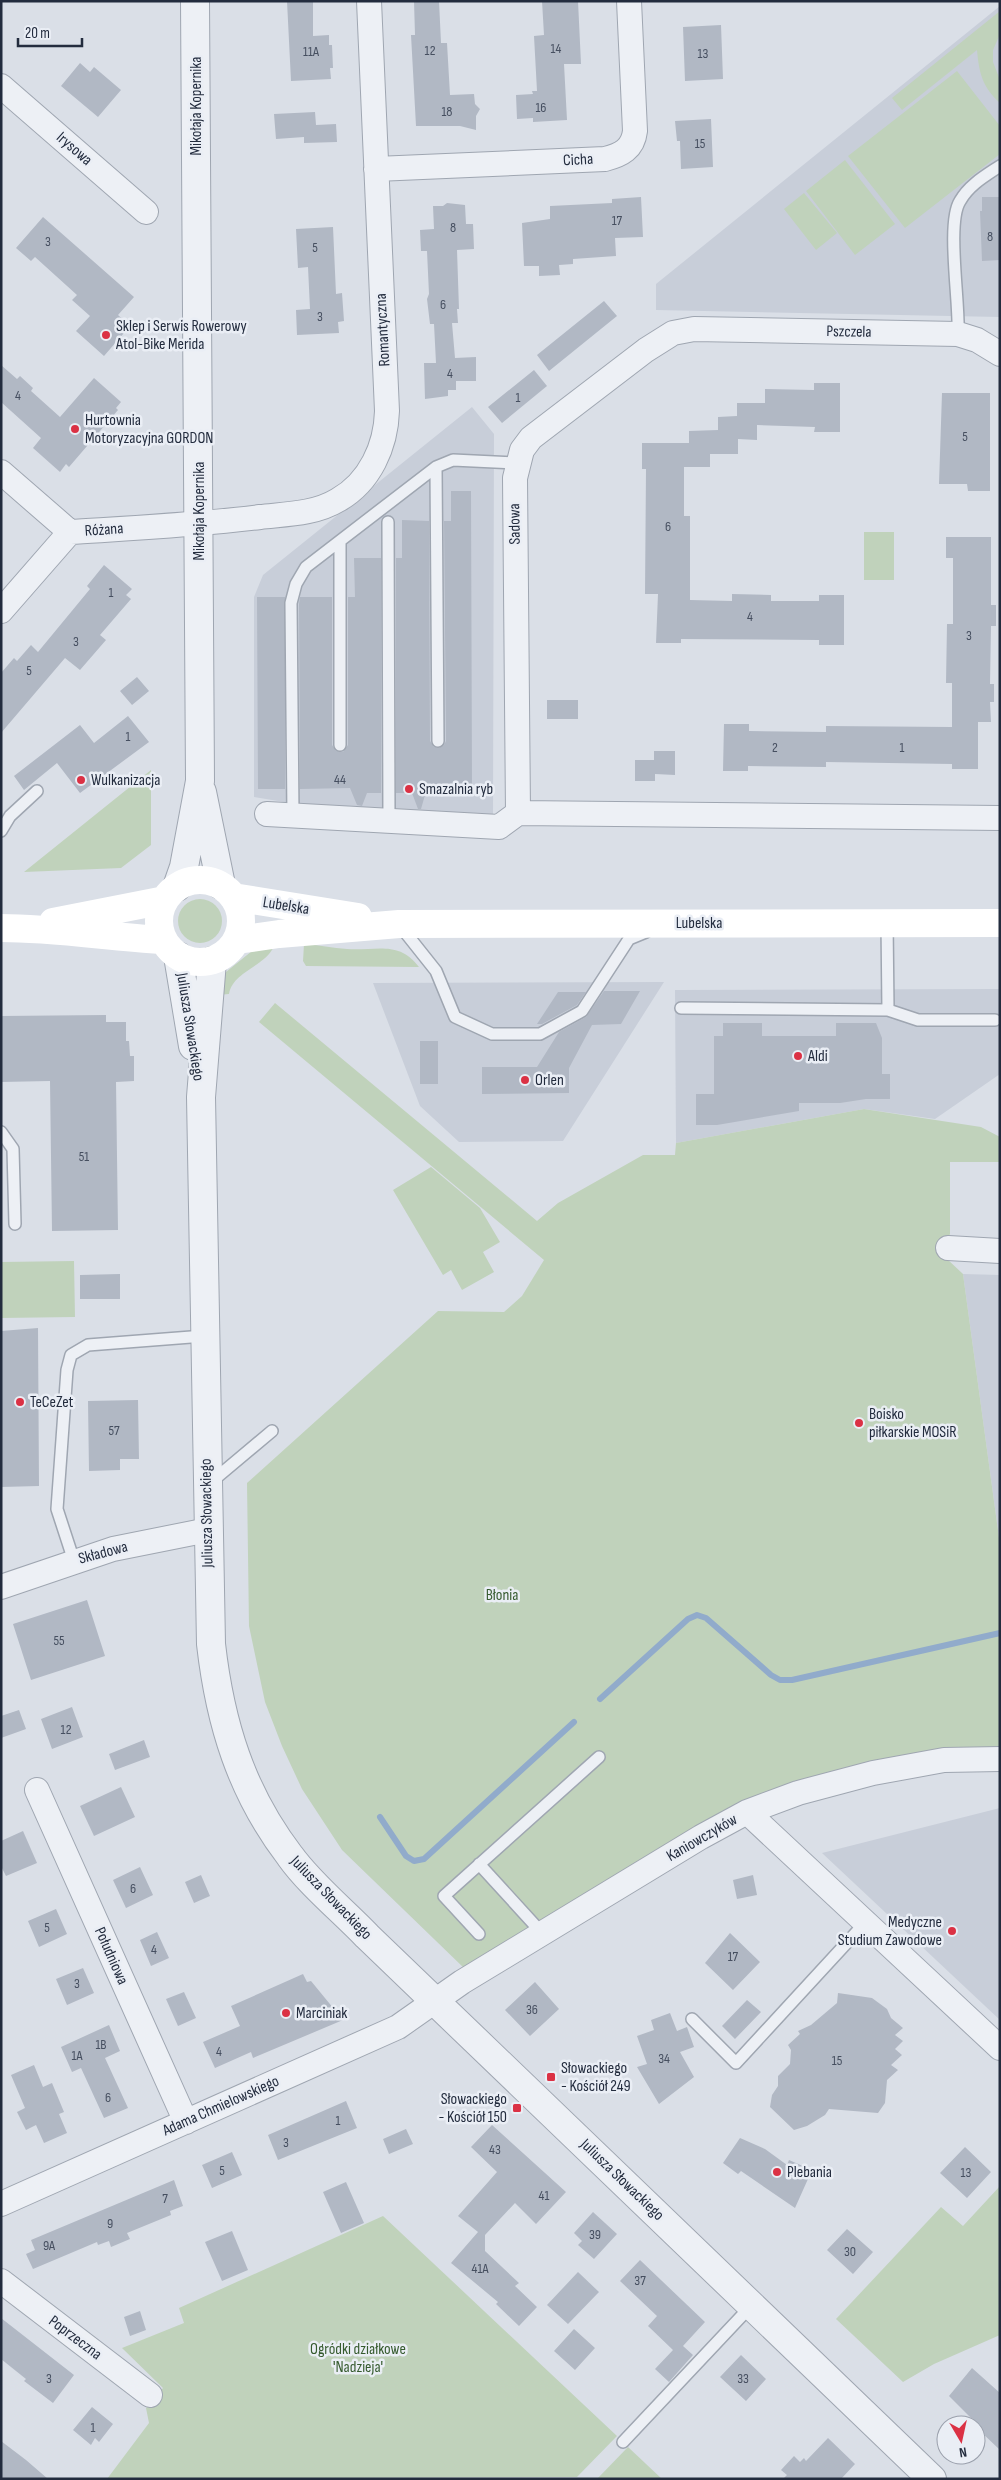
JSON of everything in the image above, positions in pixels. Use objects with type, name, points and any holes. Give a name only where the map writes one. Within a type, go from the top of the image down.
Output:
[{"type":"main road","points":[[14,928],[171,894],[199,880],[227,891],[242,918],[237,940],[231,949],[212,961],[189,961],[171,948],[159,927],[160,913],[171,894]]},
{"type":"main road","name":"Lubelska","points":[[227,891],[398,924]]},
{"type":"main road","name":"Lubelska","points":[[237,940],[286,933],[398,924],[1000,923]]},
{"type":"main road","points":[[14,928],[117,938],[171,948]]},
{"type":"street","name":"Mikołaja Kopernika","points":[[171,894],[184,867],[200,781],[195,1]]},
{"type":"street","name":"Romantyczna","points":[[199,524],[323,508],[351,491],[364,477],[381,449],[386,430],[387,411],[368,1]]},
{"type":"street","name":"Cicha","points":[[376,169],[604,159],[619,156],[634,139],[629,1]]},
{"type":"street","name":"Irysowa","points":[[1,86],[146,212]]},
{"type":"street","name":"Pszczela","points":[[694,328],[958,334],[977,340],[1000,354]]},
{"type":"street","name":"Sadowa","points":[[518,813],[514,478],[517,463],[522,450],[531,438],[570,408],[653,346],[674,333],[694,328]]},
{"type":"street","name":"Różana","points":[[1,472],[70,532],[199,524]]},
{"type":"street","points":[[1,611],[70,532]]},
{"type":"street","name":"Mikołaja Kopernika","points":[[200,781],[227,891]]},
{"type":"street","points":[[267,814],[499,828],[518,813],[1000,818]]},
{"type":"street","name":"Juliusza Słowackiego","points":[[171,948],[201,1097]]},
{"type":"street","name":"Juliusza Słowackiego","points":[[212,961],[201,1097],[210,1644],[215,1682],[223,1718],[246,1787],[267,1823],[291,1858],[435,2000],[932,2479]]},
{"type":"street","points":[[948,1248],[1000,1250]]},
{"type":"street","name":"Składowa","points":[[1,1587],[113,1549],[208,1530]]},
{"type":"street","name":"Kaniowczyków","points":[[435,2000],[542,1933],[715,1829],[747,1812],[798,1793],[909,1765],[944,1760],[1000,1759]]},
{"type":"street","name":"Południowa","points":[[37,1790],[186,2122]]},
{"type":"street","points":[[747,1812],[1000,2048]]},
{"type":"street","name":"Adama Chmielowskiego","points":[[1,2204],[398,2027],[435,2000]]},
{"type":"street","name":"Poprzeczna","points":[[1,2282],[150,2395]]},
{"type":"lane","points":[[958,334],[960,316],[955,275],[958,203],[976,182],[1000,166]]},
{"type":"lane","points":[[293,816],[291,603],[296,584],[306,567],[436,467],[453,460],[517,463]]},
{"type":"lane","points":[[436,467],[438,741]]},
{"type":"lane","points":[[388,522],[389,822]]},
{"type":"lane","points":[[340,542],[340,745]]},
{"type":"lane","points":[[1,831],[10,816],[37,792]]},
{"type":"lane","points":[[887,922],[888,1010]]},
{"type":"lane","points":[[398,924],[436,971],[455,1017],[492,1034],[540,1034],[582,1011],[629,939],[665,924]]},
{"type":"lane","points":[[681,1008],[888,1010],[918,1020],[995,1020]]},
{"type":"lane","points":[[1,1132],[13,1149],[16,1224]]},
{"type":"lane","points":[[74,1561],[57,1509],[67,1370],[71,1356],[88,1345],[204,1336]]},
{"type":"lane","points":[[206,1486],[272,1431]]},
{"type":"lane","points":[[479,1934],[444,1896],[599,1757]]},
{"type":"lane","points":[[479,1864],[542,1933]]},
{"type":"lane","points":[[692,2019],[736,2062],[865,1923]]},
{"type":"lane","points":[[623,2442],[752,2305]]},
{"type":"shaded area","points":[[1000,6],[1000,317],[656,310],[656,284]]},
{"type":"shaded area","points":[[472,407],[494,434],[493,819],[308,806],[254,797],[254,597],[263,575]]},
{"type":"shaded area","points":[[664,982],[563,1141],[459,1142],[420,1106],[373,983]]},
{"type":"shaded area","points":[[1000,989],[1000,1074],[935,1119],[864,1109],[676,1143],[675,990]]},
{"type":"shaded area","points":[[963,1274],[1000,1275],[1000,1545]]},
{"type":"shaded area","name":"Medyczne Studium Zawodowe","points":[[1000,1808],[1000,2020],[822,1853]]},
{"type":"green space","points":[[1000,11],[1000,34],[993,50],[993,62],[1000,80],[1000,103],[985,85],[977,50],[902,110],[892,98]]},
{"type":"green space","points":[[957,71],[1000,126],[1000,154],[905,228],[848,156]]},
{"type":"green space","points":[[845,160],[895,224],[855,255],[806,191]]},
{"type":"green space","points":[[804,193],[837,233],[816,250],[784,209]]},
{"type":"green space","points":[[864,532],[894,532],[894,580],[864,580]]},
{"type":"green space","points":[[151,770],[151,845],[121,868],[24,872]]},
{"type":"green space","points":[[196,899],[204,899],[216,905],[222,921],[216,937],[204,943],[196,943],[184,937],[178,925],[178,917],[184,905]]},
{"type":"green space","points":[[304,944],[347,949],[395,950],[403,953],[419,967],[306,966],[303,961]]},
{"type":"green space","points":[[274,946],[264,959],[236,980],[229,994],[218,995],[222,976],[226,972],[252,951]]},
{"type":"green space","name":"Błonia","points":[[275,1003],[537,1221],[558,1203],[643,1155],[675,1155],[676,1143],[864,1109],[981,1127],[1000,1137],[1000,1162],[950,1162],[950,1234],[946,1242],[946,1258],[963,1274],[1000,1545],[1000,1748],[871,1762],[465,1969],[342,1850],[302,1789],[282,1746],[265,1702],[249,1626],[247,1483],[438,1311],[504,1312],[522,1296],[544,1260],[259,1022]]},
{"type":"green space","points":[[431,1167],[480,1208],[500,1242],[483,1252],[494,1272],[462,1290],[451,1270],[443,1275],[393,1190]]},
{"type":"green space","points":[[74,1261],[75,1317],[1,1318],[1,1262]]},
{"type":"green space","points":[[1000,2186],[1000,2335],[934,2364],[903,2382],[836,2319],[941,2207],[963,2226]]},
{"type":"green space","name":"Ogródki działkowe 'Nadzieja'","points":[[383,2216],[617,2436],[577,2477],[107,2479],[149,2423],[146,2408],[163,2388],[122,2348],[184,2323],[179,2308]]},
{"type":"green space","points":[[628,2447],[662,2479],[597,2479]]},
{"type":"building","points":[[287,1],[313,1],[313,36],[329,35],[329,45],[332,45],[333,68],[330,68],[331,79],[291,81]]},
{"type":"building","points":[[414,1],[439,1],[441,43],[447,43],[450,95],[474,94],[475,104],[480,109],[476,116],[476,130],[460,126],[416,126],[411,35],[415,35]]},
{"type":"building","points":[[542,1],[578,1],[581,64],[564,64],[567,120],[533,122],[533,118],[517,119],[516,95],[533,94],[532,91],[537,91],[534,36],[544,35]]},
{"type":"building","points":[[721,25],[723,79],[685,81],[683,27]]},
{"type":"building","points":[[80,63],[90,72],[94,67],[121,90],[98,117],[61,86]]},
{"type":"building","points":[[315,112],[316,125],[336,124],[337,142],[304,143],[304,137],[276,139],[274,114]]},
{"type":"building","points":[[711,119],[713,167],[681,169],[680,141],[677,141],[675,121]]},
{"type":"building","points":[[641,197],[643,237],[615,238],[616,256],[573,259],[573,264],[559,265],[560,275],[539,276],[539,266],[524,266],[522,223],[550,219],[550,206],[612,203],[612,199]]},
{"type":"building","points":[[982,197],[1000,197],[1000,260],[982,261],[980,211],[982,211]]},
{"type":"building","points":[[447,203],[465,205],[466,224],[473,224],[474,249],[457,250],[459,309],[457,309],[458,323],[452,323],[455,358],[476,357],[476,381],[456,381],[456,390],[448,390],[448,396],[425,399],[424,363],[436,363],[434,324],[430,324],[427,299],[429,294],[427,251],[421,251],[420,230],[434,229],[433,206],[443,206]]},
{"type":"building","points":[[43,217],[134,297],[118,315],[130,326],[104,356],[76,331],[90,316],[72,300],[77,295],[35,257],[31,261],[16,248]]},
{"type":"building","points":[[333,227],[336,294],[342,293],[344,321],[338,322],[339,333],[297,335],[296,310],[310,309],[308,267],[298,268],[296,229]]},
{"type":"building","points":[[604,301],[617,316],[549,371],[537,355]]},
{"type":"building","name":"Hurtownia Motoryzacyjna GORDON","points":[[1,365],[17,379],[20,376],[33,388],[31,391],[60,417],[94,378],[121,402],[116,408],[118,410],[69,467],[66,464],[60,472],[33,448],[41,438],[1,402]]},
{"type":"building","points":[[534,370],[547,386],[502,423],[488,407]]},
{"type":"building","points":[[814,383],[840,383],[840,432],[814,432],[815,427],[757,425],[757,440],[738,439],[738,454],[710,454],[710,467],[684,467],[684,516],[690,516],[690,600],[732,601],[732,594],[771,595],[771,601],[819,601],[819,595],[844,595],[844,645],[819,645],[819,640],[681,639],[681,643],[656,643],[658,594],[645,594],[646,469],[642,469],[642,443],[689,443],[689,431],[718,430],[718,417],[737,416],[737,403],[765,403],[765,389],[814,390]]},
{"type":"building","points":[[942,393],[990,393],[990,491],[968,491],[967,484],[939,484]]},
{"type":"building","points":[[451,491],[471,491],[472,788],[427,788],[421,809],[418,809],[412,793],[396,793],[396,558],[402,558],[402,520],[429,521],[430,741],[434,747],[439,748],[446,741],[444,521],[451,521]]},
{"type":"building","points":[[946,537],[991,537],[991,605],[996,605],[996,626],[991,626],[990,684],[994,684],[994,702],[990,702],[991,722],[978,722],[978,769],[952,769],[952,764],[826,762],[826,767],[748,766],[748,771],[723,771],[724,724],[749,724],[749,731],[826,732],[826,726],[952,727],[952,683],[946,683],[947,624],[953,624],[953,558],[946,558]]},
{"type":"building","points":[[354,558],[381,558],[381,793],[367,793],[362,806],[357,805],[350,788],[300,789],[300,597],[332,597],[332,745],[336,751],[343,752],[348,745],[348,597],[355,597]]},
{"type":"building","points":[[104,565],[132,589],[126,595],[131,599],[100,635],[106,640],[80,670],[65,658],[1,733],[1,673],[14,658],[17,661],[31,645],[38,652],[90,589],[87,586]]},
{"type":"building","points":[[257,597],[285,597],[285,789],[258,789]]},
{"type":"building","points":[[137,677],[149,691],[132,705],[120,691]]},
{"type":"building","points":[[547,700],[578,700],[578,719],[547,719]]},
{"type":"building","points":[[128,716],[149,742],[80,793],[57,763],[24,790],[14,776],[80,725],[94,743]]},
{"type":"building","points":[[654,751],[675,751],[675,775],[655,774],[655,781],[635,781],[635,760],[654,760]]},
{"type":"building","points":[[604,991],[640,991],[621,1024],[592,1025],[569,1068],[569,1093],[482,1094],[482,1067],[537,1067],[559,1032],[586,1017]]},
{"type":"building","points":[[558,992],[586,992],[577,1005],[542,1024],[537,1024]]},
{"type":"building","points":[[106,1015],[106,1022],[126,1022],[126,1041],[129,1041],[130,1056],[134,1056],[134,1081],[116,1082],[118,1230],[52,1231],[50,1081],[1,1082],[1,1016]]},
{"type":"building","name":"Aldi","points":[[723,1023],[762,1023],[762,1036],[836,1036],[836,1023],[876,1023],[882,1038],[882,1074],[890,1074],[890,1099],[866,1099],[840,1103],[799,1103],[799,1111],[717,1125],[696,1125],[696,1094],[714,1094],[714,1036],[723,1036]]},
{"type":"building","points":[[420,1041],[438,1041],[438,1084],[420,1084]]},
{"type":"building","points":[[120,1274],[120,1299],[80,1299],[80,1275]]},
{"type":"building","name":"TeCeZet","points":[[38,1328],[39,1486],[1,1487],[1,1331]]},
{"type":"building","points":[[138,1400],[139,1459],[120,1459],[120,1470],[89,1471],[88,1401]]},
{"type":"building","points":[[87,1600],[105,1656],[31,1680],[13,1624]]},
{"type":"building","points":[[72,1707],[83,1737],[52,1749],[41,1719]]},
{"type":"building","points":[[19,1710],[26,1729],[1,1738],[1,1716]]},
{"type":"building","points":[[144,1740],[150,1757],[115,1770],[109,1754]]},
{"type":"building","points":[[121,1787],[135,1817],[94,1836],[80,1806]]},
{"type":"building","points":[[23,1831],[37,1863],[6,1876],[1,1866],[1,1841]]},
{"type":"building","points":[[140,1867],[153,1895],[126,1908],[113,1880]]},
{"type":"building","points":[[201,1875],[210,1896],[194,1903],[185,1882]]},
{"type":"building","points":[[753,1875],[757,1895],[737,1899],[733,1880]]},
{"type":"building","points":[[56,1909],[67,1934],[39,1947],[28,1921]]},
{"type":"building","points":[[157,1932],[169,1958],[151,1966],[140,1940]]},
{"type":"building","points":[[730,1933],[760,1962],[733,1990],[705,1963]]},
{"type":"building","points":[[83,1968],[94,1993],[67,2005],[56,1979]]},
{"type":"building","name":"Marciniak","points":[[303,1974],[307,1982],[311,1981],[343,2020],[253,2058],[251,2052],[215,2068],[203,2042],[240,2026],[231,2006]]},
{"type":"building","points":[[535,1982],[559,2009],[530,2036],[505,2010]]},
{"type":"building","points":[[184,1992],[196,2018],[178,2026],[166,1999]]},
{"type":"building","points":[[838,1993],[872,1998],[887,2009],[891,2018],[903,2028],[895,2035],[903,2041],[895,2049],[902,2055],[891,2065],[898,2070],[887,2080],[885,2103],[878,2113],[829,2109],[825,2115],[807,2126],[794,2130],[770,2107],[772,2095],[778,2086],[778,2076],[790,2064],[791,2050],[788,2045],[800,2034],[798,2031],[811,2025],[837,2003]]},
{"type":"building","points":[[747,2000],[761,2012],[735,2039],[722,2026]]},
{"type":"building","points":[[670,2013],[677,2031],[687,2027],[694,2047],[680,2052],[694,2077],[659,2104],[637,2067],[647,2064],[637,2036],[654,2030],[651,2020]]},
{"type":"building","points":[[109,2025],[120,2051],[105,2058],[128,2108],[104,2118],[81,2068],[72,2072],[61,2047]]},
{"type":"building","points":[[34,2065],[43,2087],[52,2083],[64,2112],[59,2114],[67,2133],[44,2143],[36,2125],[26,2130],[17,2112],[25,2108],[11,2075]]},
{"type":"building","points":[[346,2101],[357,2128],[278,2160],[268,2135]]},
{"type":"building","points":[[492,2125],[566,2192],[536,2224],[515,2203],[485,2235],[485,2251],[519,2283],[515,2286],[537,2307],[519,2326],[496,2304],[498,2302],[451,2263],[478,2232],[458,2216],[497,2172],[471,2147]]},
{"type":"building","points":[[406,2129],[413,2144],[389,2154],[383,2139]]},
{"type":"building","name":"Plebania","points":[[740,2138],[765,2149],[787,2165],[789,2160],[812,2170],[795,2208],[741,2171],[738,2174],[723,2163]]},
{"type":"building","points":[[965,2147],[991,2172],[967,2198],[940,2173]]},
{"type":"building","points":[[232,2152],[242,2175],[212,2188],[202,2165]]},
{"type":"building","points":[[174,2180],[183,2206],[170,2211],[171,2215],[127,2233],[130,2239],[111,2247],[109,2241],[98,2245],[97,2242],[33,2269],[26,2254],[35,2250],[31,2240]]},
{"type":"building","points":[[346,2182],[364,2223],[341,2233],[323,2192]]},
{"type":"building","points":[[593,2212],[617,2234],[594,2259],[578,2245],[582,2241],[574,2233]]},
{"type":"building","points":[[847,2229],[873,2252],[853,2274],[827,2250]]},
{"type":"building","points":[[232,2231],[248,2270],[222,2281],[205,2242]]},
{"type":"building","points":[[640,2260],[705,2322],[683,2346],[693,2355],[669,2382],[655,2369],[673,2350],[648,2326],[657,2316],[620,2281]]},
{"type":"building","points":[[578,2272],[599,2292],[568,2324],[547,2305]]},
{"type":"building","points":[[140,2311],[146,2330],[130,2336],[124,2317]]},
{"type":"building","points":[[1,2318],[74,2375],[53,2403],[24,2381],[26,2379],[1,2359]]},
{"type":"building","points":[[574,2329],[595,2348],[575,2370],[554,2351]]},
{"type":"building","points":[[741,2355],[766,2379],[746,2401],[720,2377]]},
{"type":"building","points":[[972,2368],[1000,2393],[1000,2450],[986,2437],[986,2415],[968,2415],[949,2396]]},
{"type":"building","points":[[92,2407],[113,2424],[99,2442],[95,2438],[91,2445],[73,2430]]},
{"type":"building","points":[[828,2438],[855,2464],[841,2479],[783,2479],[787,2475],[781,2470],[794,2456],[800,2462],[804,2458],[806,2461]]},
{"type":"building","points":[[1,2441],[26,2460],[48,2479],[1,2479]]},
{"type":"waterway","points":[[600,1699],[688,1619],[697,1615],[706,1618],[771,1675],[780,1680],[792,1680],[1000,1633]]},
{"type":"waterway","points":[[380,1817],[406,1856],[414,1861],[424,1859],[574,1722]]},
{"type":"place","name":"Sklep i Serwis Rowerowy Atol-Bike Merida","points":[[106,335]]},
{"type":"place","name":"Hurtownia Motoryzacyjna GORDON","points":[[75,429]]},
{"type":"place","name":"Wulkanizacja","points":[[81,780]]},
{"type":"place","name":"Smazalnia ryb","points":[[409,789]]},
{"type":"place","name":"Aldi","points":[[798,1056]]},
{"type":"place","name":"Orlen","points":[[525,1080]]},
{"type":"place","name":"TeCeZet","points":[[20,1402]]},
{"type":"place","name":"Boisko piłkarskie MOSiR","points":[[859,1423]]},
{"type":"place","name":"Medyczne Studium Zawodowe","points":[[952,1931]]},
{"type":"place","name":"Marciniak","points":[[286,2013]]},
{"type":"place","name":"Słowackiego - Kościół 249","points":[[551,2077]]},
{"type":"place","name":"Słowackiego - Kościół 150","points":[[517,2108]]},
{"type":"place","name":"Plebania","points":[[777,2172]]}]
